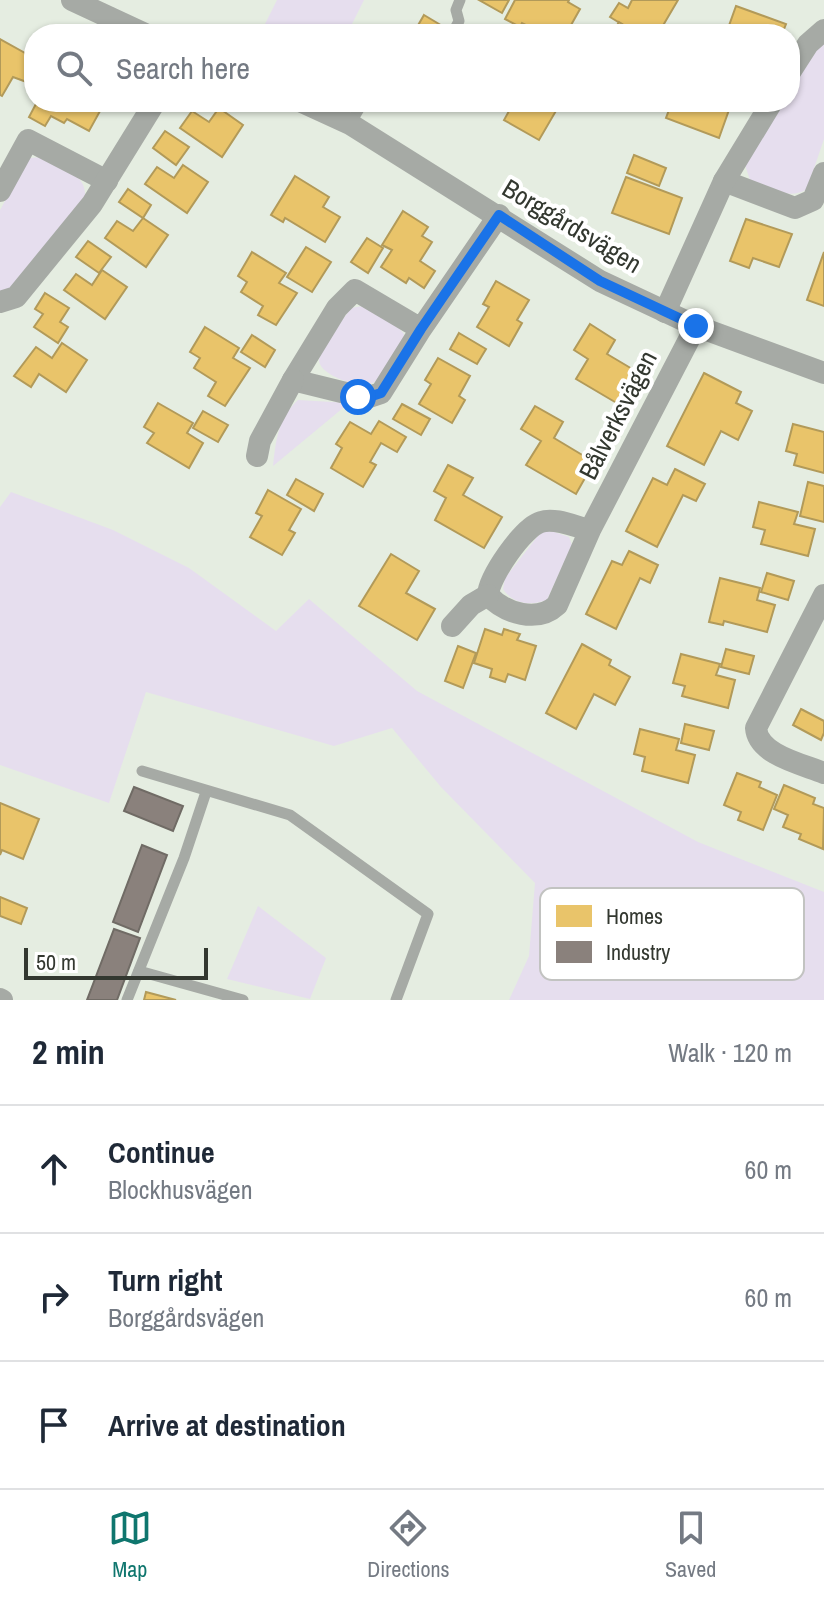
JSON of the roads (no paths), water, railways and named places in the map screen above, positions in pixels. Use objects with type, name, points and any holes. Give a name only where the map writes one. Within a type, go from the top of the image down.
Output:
[{"type":"street","points":[[72,0],[124,24]]},
{"type":"street","points":[[800,56],[808,44],[824,30]]},
{"type":"street","points":[[0,302],[16,297],[92,204],[149,112]]},
{"type":"street","name":"Borggårdsvägen","points":[[324,112],[350,124],[499,215],[600,281],[696,326],[824,373]]},
{"type":"street","points":[[665,312],[724,181],[766,112]]},
{"type":"street","points":[[0,191],[28,140],[107,181]]},
{"type":"street","points":[[724,181],[795,208],[813,200],[824,173]]},
{"type":"street","points":[[293,380],[358,397],[373,397],[381,393],[499,215]]},
{"type":"street","points":[[257,456],[260,441],[293,380],[346,296],[355,290],[421,329]]},
{"type":"street","name":"Bålverksvägen","points":[[488,595],[497,605],[535,617],[548,613],[557,605],[590,530],[696,326]]},
{"type":"street","points":[[452,626],[471,605],[488,595],[493,577],[527,531],[539,522],[551,521],[590,530]]},
{"type":"street","points":[[824,595],[756,728],[756,737],[766,748],[824,773]]},
{"type":"lane","points":[[457,24],[456,10],[460,0]]},
{"type":"lane","points":[[350,124],[357,112]]},
{"type":"lane","points":[[142,771],[290,815],[428,914],[396,1000]]},
{"type":"lane","points":[[127,1000],[184,858],[206,792]]},
{"type":"lane","points":[[139,971],[243,1000]]}]
